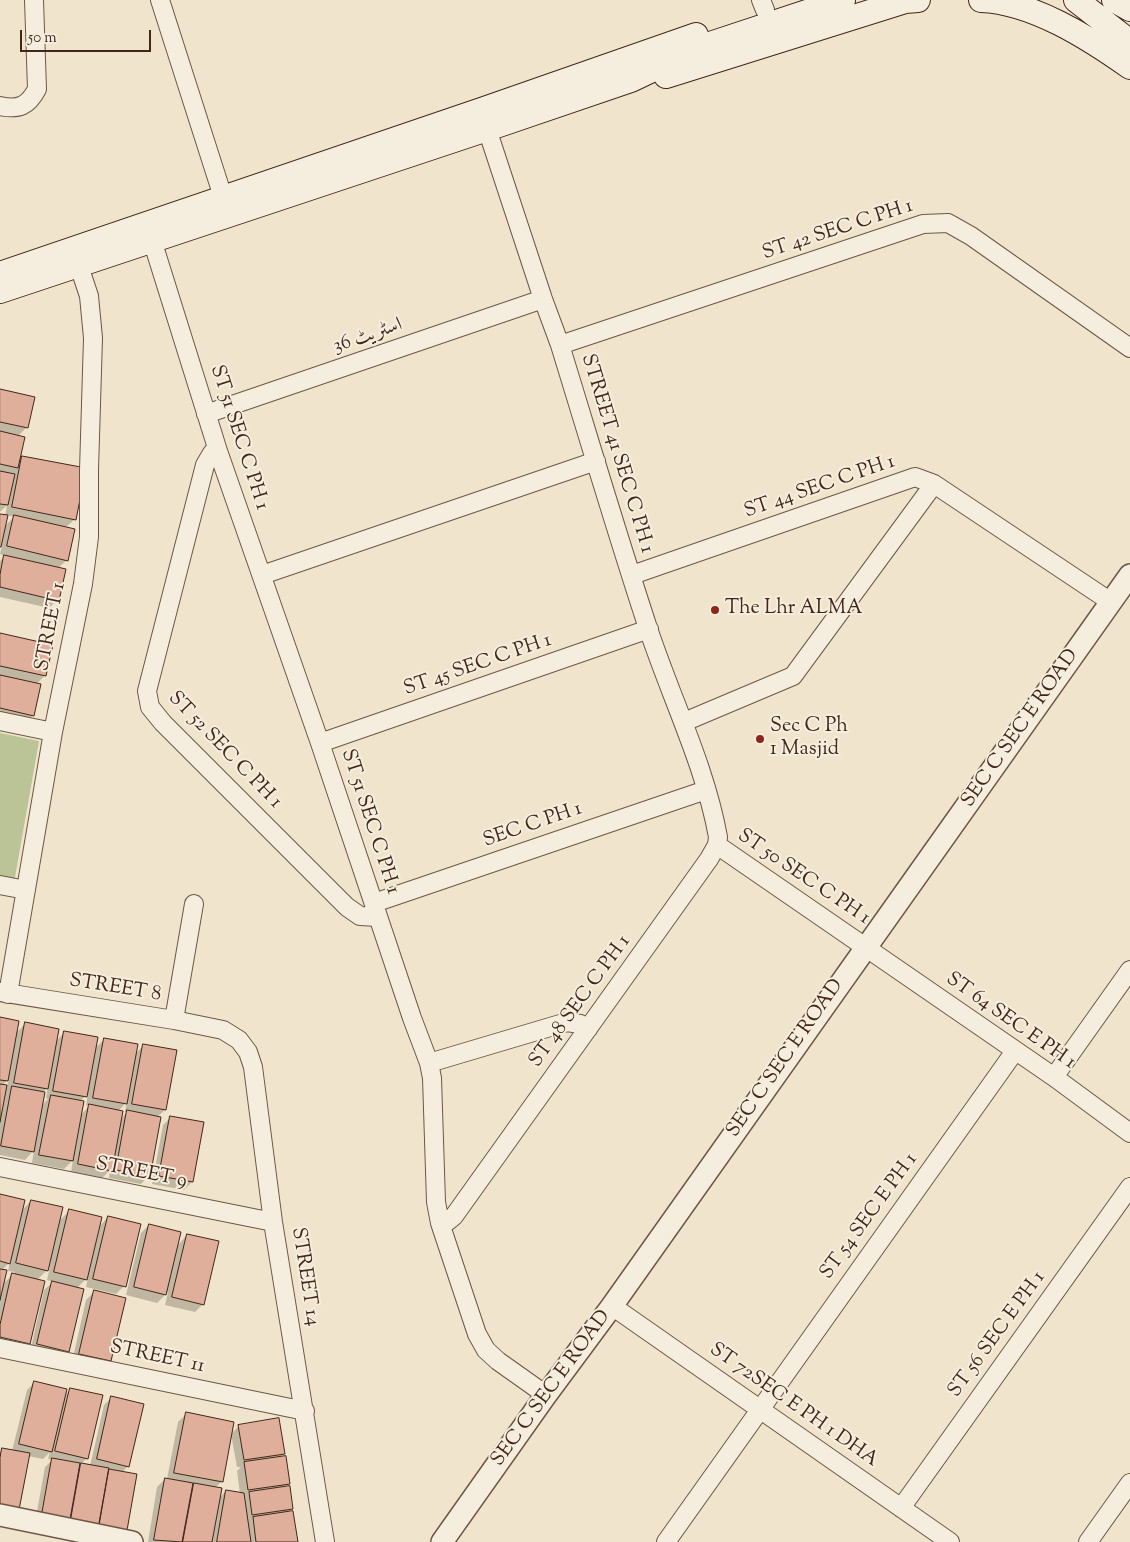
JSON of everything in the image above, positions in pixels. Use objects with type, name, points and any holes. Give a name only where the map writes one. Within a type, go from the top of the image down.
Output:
[{"type":"main road","points":[[0,274],[484,109],[763,5],[792,0]]},
{"type":"main road","points":[[0,291],[631,80],[698,48],[843,0]]},
{"type":"main road","points":[[631,80],[672,75],[878,9],[905,1],[918,0]]},
{"type":"main road","points":[[982,0],[1009,5],[1044,16],[1079,35],[1130,67]]},
{"type":"main road","points":[[1076,0],[1130,42]]},
{"type":"main road","points":[[1114,0],[1130,10]]},
{"type":"street","points":[[0,106],[20,107],[31,99],[37,88],[34,0]]},
{"type":"street","points":[[160,0],[223,197]]},
{"type":"street","name":"STREET 41 SEC C PH 1","points":[[487,129],[543,300],[560,345],[649,629],[684,722],[706,790]]},
{"type":"street","name":"ST 42 SEC C PH 1","points":[[560,345],[923,224],[948,223],[971,236],[1130,348]]},
{"type":"street","name":"ST 51 SEC C PH 1","points":[[152,240],[218,451],[429,1063],[432,1078],[436,1202],[440,1223],[477,1334],[486,1350],[498,1361],[546,1395]]},
{"type":"street","name":"STREET 1","points":[[4,993],[26,890],[53,732],[83,584],[89,537],[88,470],[93,338],[89,296],[79,266]]},
{"type":"street","name":"اسٹریٹ 36","points":[[206,414],[543,300]]},
{"type":"street","name":"ST 52 SEC C PH 1","points":[[218,451],[212,453],[205,465],[147,691],[150,707],[163,724],[347,907],[360,916],[376,910]]},
{"type":"street","points":[[262,575],[596,461]]},
{"type":"street","name":"ST 44 SEC C PH 1","points":[[632,575],[916,477],[934,484],[1111,602]]},
{"type":"street","points":[[684,722],[793,676],[934,484]]},
{"type":"street","name":"SEC C SEC E ROAD","points":[[442,1542],[546,1395],[612,1306],[1130,576]]},
{"type":"street","name":"ST 45 SEC C PH 1","points":[[320,743],[649,629]]},
{"type":"street","points":[[0,720],[53,732]]},
{"type":"street","points":[[706,790],[717,830],[717,844]]},
{"type":"street","name":"SEC C PH 1","points":[[376,910],[706,790]]},
{"type":"street","name":"ST 50 SEC C PH 1","points":[[717,844],[866,946]]},
{"type":"street","name":"ST 48 SEC C PH 1","points":[[440,1223],[454,1216],[709,859],[717,844]]},
{"type":"street","points":[[0,885],[26,890]]},
{"type":"street","points":[[174,1020],[194,904]]},
{"type":"street","name":"ST 64 SEC E PH 1","points":[[866,946],[1054,1077],[1130,1133]]},
{"type":"street","points":[[1054,1077],[1130,970]]},
{"type":"street","name":"STREET 8","points":[[4,993],[174,1020],[223,1030]]},
{"type":"street","points":[[429,1063],[568,1022],[580,1024],[588,1029]]},
{"type":"street","name":"STREET 14","points":[[223,1030],[239,1040],[248,1052],[253,1066],[273,1222],[325,1542]]},
{"type":"street","name":"ST 54 SEC E PH 1","points":[[666,1542],[1015,1051]]},
{"type":"street","name":"STREET 9","points":[[0,1167],[273,1222]]},
{"type":"street","name":"ST 56 SEC E PH 1","points":[[901,1508],[1130,1187]]},
{"type":"street","name":"ST 72SEC E PH 1 DHA","points":[[612,1306],[950,1542]]},
{"type":"street","name":"STREET 11","points":[[0,1348],[305,1410]]},
{"type":"street","points":[[1088,1542],[1130,1483]]},
{"type":"street","points":[[0,1515],[132,1542]]},
{"type":"green space","points":[[0,733],[39,741],[14,883],[0,880]]},
{"type":"building","points":[[0,389],[35,397],[28,428],[0,422]]},
{"type":"building","points":[[0,431],[25,437],[18,468],[0,464]]},
{"type":"building","points":[[22,456],[86,468],[76,520],[12,507]]},
{"type":"building","points":[[0,471],[15,474],[8,505],[0,504]]},
{"type":"building","points":[[0,514],[8,515],[1,547],[0,547]]},
{"type":"building","points":[[14,515],[75,529],[68,561],[7,546]]},
{"type":"building","points":[[4,555],[66,569],[59,601],[0,587]]},
{"type":"building","points":[[0,633],[53,645],[46,676],[0,666]]},
{"type":"building","points":[[0,675],[41,684],[34,716],[0,708]]},
{"type":"building","points":[[0,1017],[19,1021],[8,1081],[0,1080]]},
{"type":"building","points":[[25,1022],[59,1029],[48,1089],[14,1083]]},
{"type":"building","points":[[64,1031],[98,1037],[87,1097],[53,1091]]},
{"type":"building","points":[[104,1038],[138,1044],[127,1104],[93,1098]]},
{"type":"building","points":[[143,1044],[177,1050],[166,1110],[132,1104]]},
{"type":"building","points":[[0,1084],[7,1085],[0,1122]]},
{"type":"building","points":[[12,1086],[45,1092],[34,1152],[1,1146]]},
{"type":"building","points":[[51,1095],[84,1101],[73,1161],[39,1155]]},
{"type":"building","points":[[89,1104],[123,1111],[112,1171],[78,1164]]},
{"type":"building","points":[[127,1110],[161,1117],[150,1177],[116,1170]]},
{"type":"building","points":[[170,1116],[204,1122],[193,1182],[159,1176]]},
{"type":"building","points":[[0,1194],[25,1200],[10,1264],[0,1261]]},
{"type":"building","points":[[31,1200],[63,1207],[48,1271],[16,1263]]},
{"type":"building","points":[[69,1209],[102,1217],[87,1280],[54,1272]]},
{"type":"building","points":[[108,1216],[141,1224],[126,1287],[93,1279]]},
{"type":"building","points":[[149,1224],[181,1232],[166,1295],[134,1287]]},
{"type":"building","points":[[187,1234],[219,1241],[204,1305],[172,1297]]},
{"type":"building","points":[[0,1269],[7,1270],[0,1300]]},
{"type":"building","points":[[12,1273],[45,1281],[30,1344],[0,1337],[0,1325]]},
{"type":"building","points":[[52,1281],[84,1289],[69,1352],[37,1344]]},
{"type":"building","points":[[94,1290],[126,1298],[111,1361],[79,1354]]},
{"type":"building","points":[[34,1381],[67,1389],[52,1452],[19,1444]]},
{"type":"building","points":[[70,1388],[103,1395],[88,1459],[55,1451]]},
{"type":"building","points":[[111,1396],[144,1404],[129,1467],[97,1459]]},
{"type":"building","points":[[186,1412],[234,1422],[223,1482],[174,1473]]},
{"type":"building","points":[[279,1418],[285,1454],[244,1460],[238,1425]]},
{"type":"building","points":[[2,1448],[30,1453],[18,1515],[0,1512],[0,1458]]},
{"type":"building","points":[[286,1456],[290,1484],[248,1490],[244,1462]]},
{"type":"building","points":[[52,1458],[80,1463],[69,1525],[41,1520]]},
{"type":"building","points":[[81,1463],[109,1468],[98,1531],[70,1525]]},
{"type":"building","points":[[109,1469],[137,1474],[126,1536],[98,1531]]},
{"type":"building","points":[[165,1478],[193,1483],[182,1542],[154,1540]]},
{"type":"building","points":[[194,1483],[222,1488],[212,1542],[183,1542]]},
{"type":"building","points":[[290,1486],[293,1509],[252,1515],[249,1492]]},
{"type":"building","points":[[226,1490],[244,1493],[251,1542],[217,1542]]},
{"type":"building","points":[[293,1511],[298,1542],[256,1542],[253,1517]]},
{"type":"place","name":"The Lhr ALMA","points":[[715,610]]},
{"type":"place","name":"Sec C Ph 1 Masjid","points":[[760,739]]}]
